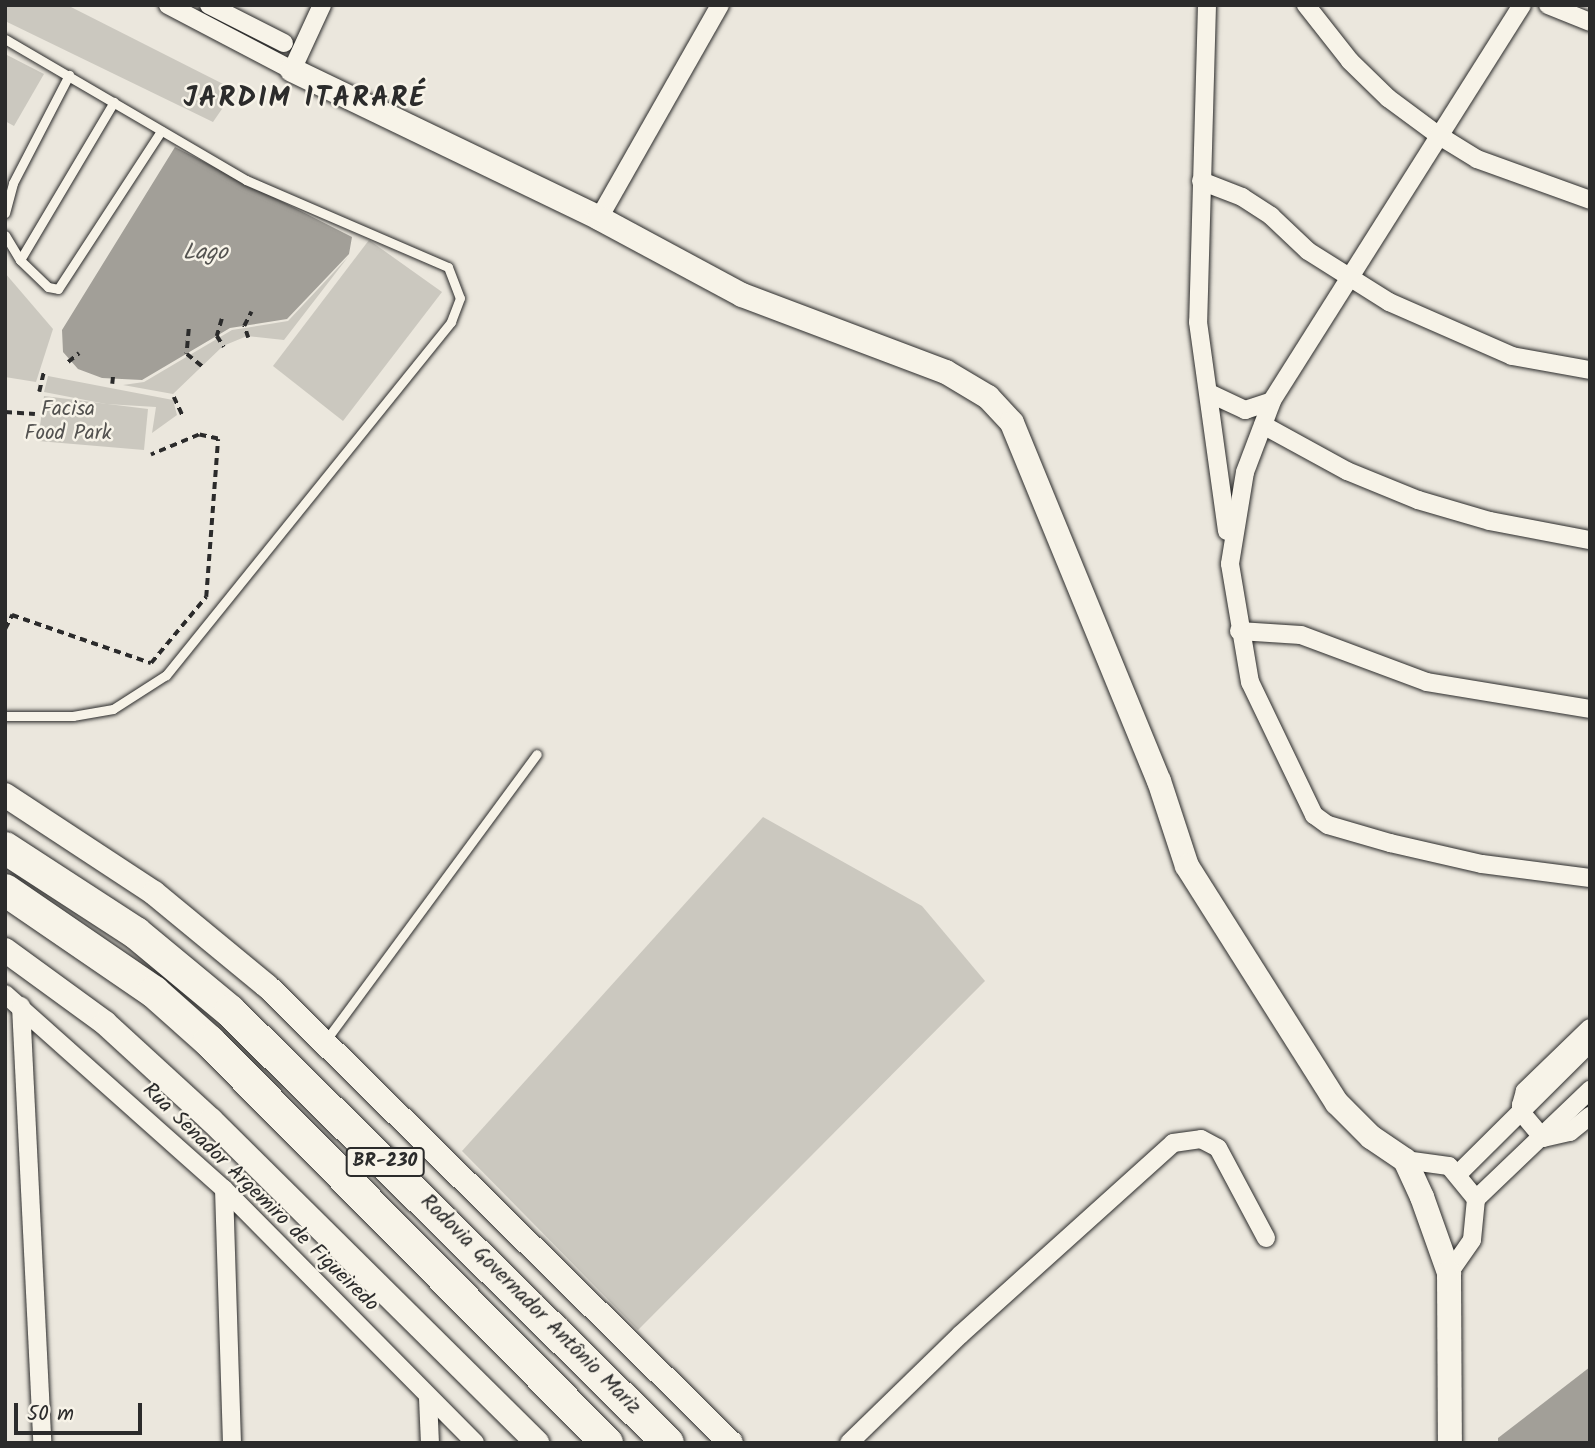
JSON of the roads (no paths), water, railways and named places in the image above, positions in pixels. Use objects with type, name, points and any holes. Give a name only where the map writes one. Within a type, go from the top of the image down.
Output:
[{"type":"highway","name":"Rodovia Governador Antônio Mariz","points":[[5,848],[136,933],[230,1011],[668,1443]]},
{"type":"highway","name":"Rodovia Governador Antônio Mariz","points":[[5,890],[154,992],[209,1041],[607,1443]]},
{"type":"street","points":[[168,5],[292,70],[599,218],[742,295],[946,372],[988,397],[1012,423],[1159,781],[1187,866],[1337,1103],[1371,1137],[1405,1160],[1441,1164],[1459,1173],[1476,1199],[1472,1240],[1449,1273]]},
{"type":"street","points":[[292,70],[322,5]]},
{"type":"street","points":[[599,218],[720,5]]},
{"type":"street","points":[[1207,5],[1198,323],[1211,394],[1239,632],[1250,682],[1310,810],[1321,821],[1390,844],[1482,864],[1590,878]]},
{"type":"street","points":[[1306,5],[1350,61],[1388,98],[1438,135],[1477,159],[1590,200]]},
{"type":"street","points":[[1230,564],[1240,492],[1272,401],[1346,278],[1522,5]]},
{"type":"street","points":[[1548,5],[1590,22]]},
{"type":"street","points":[[217,7],[284,43]]},
{"type":"street","points":[[1201,181],[1242,197],[1271,216],[1308,251],[1346,278],[1472,342],[1512,356],[1590,370]]},
{"type":"street","points":[[1211,394],[1245,410],[1272,401]]},
{"type":"street","points":[[1263,425],[1347,471],[1418,500],[1490,521],[1590,540]]},
{"type":"street","points":[[1239,632],[1301,635],[1427,682],[1590,709]]},
{"type":"street","points":[[5,795],[154,893],[326,1040],[731,1443]]},
{"type":"street","points":[[5,950],[105,1023],[211,1120],[537,1443]]},
{"type":"street","name":"Rua Senador Argemiro de Figueiredo","points":[[5,994],[224,1189],[340,1303],[428,1398],[475,1443]]},
{"type":"street","points":[[21,1006],[42,1443]]},
{"type":"street","points":[[1521,1112],[1525,1091],[1590,1028]]},
{"type":"street","points":[[1459,1173],[1590,1042]]},
{"type":"street","points":[[1476,1199],[1543,1138],[1590,1090]]},
{"type":"street","points":[[1521,1112],[1543,1138]]},
{"type":"street","points":[[1543,1138],[1570,1132],[1590,1116]]},
{"type":"street","points":[[849,1443],[960,1335],[1173,1143],[1201,1139],[1218,1148],[1266,1238]]},
{"type":"street","points":[[1405,1160],[1449,1273],[1450,1443]]},
{"type":"street","points":[[224,1189],[232,1443]]},
{"type":"street","points":[[428,1398],[430,1443]]},
{"type":"lane","points":[[5,39],[246,180],[448,267],[454,276],[459,305],[452,322],[166,675],[113,709],[73,716],[5,716]]},
{"type":"lane","points":[[5,213],[13,183],[69,75]]},
{"type":"lane","points":[[20,260],[114,102]]},
{"type":"lane","points":[[5,235],[20,260],[48,287],[61,287],[162,131]]},
{"type":"lane","points":[[326,1040],[537,754]]},
{"type":"water","name":"Lago","points":[[175,147],[352,237],[349,254],[287,319],[230,328],[142,380],[102,378],[78,369],[63,352],[62,330]]},
{"type":"water","points":[[1590,1367],[1590,1443],[1498,1443],[1498,1438]]},
{"type":"district","name":"JARDIM ITARARÉ","points":[[305,99]]},
{"type":"park label","name":"Facisa Food Park","points":[[68,422]]}]
